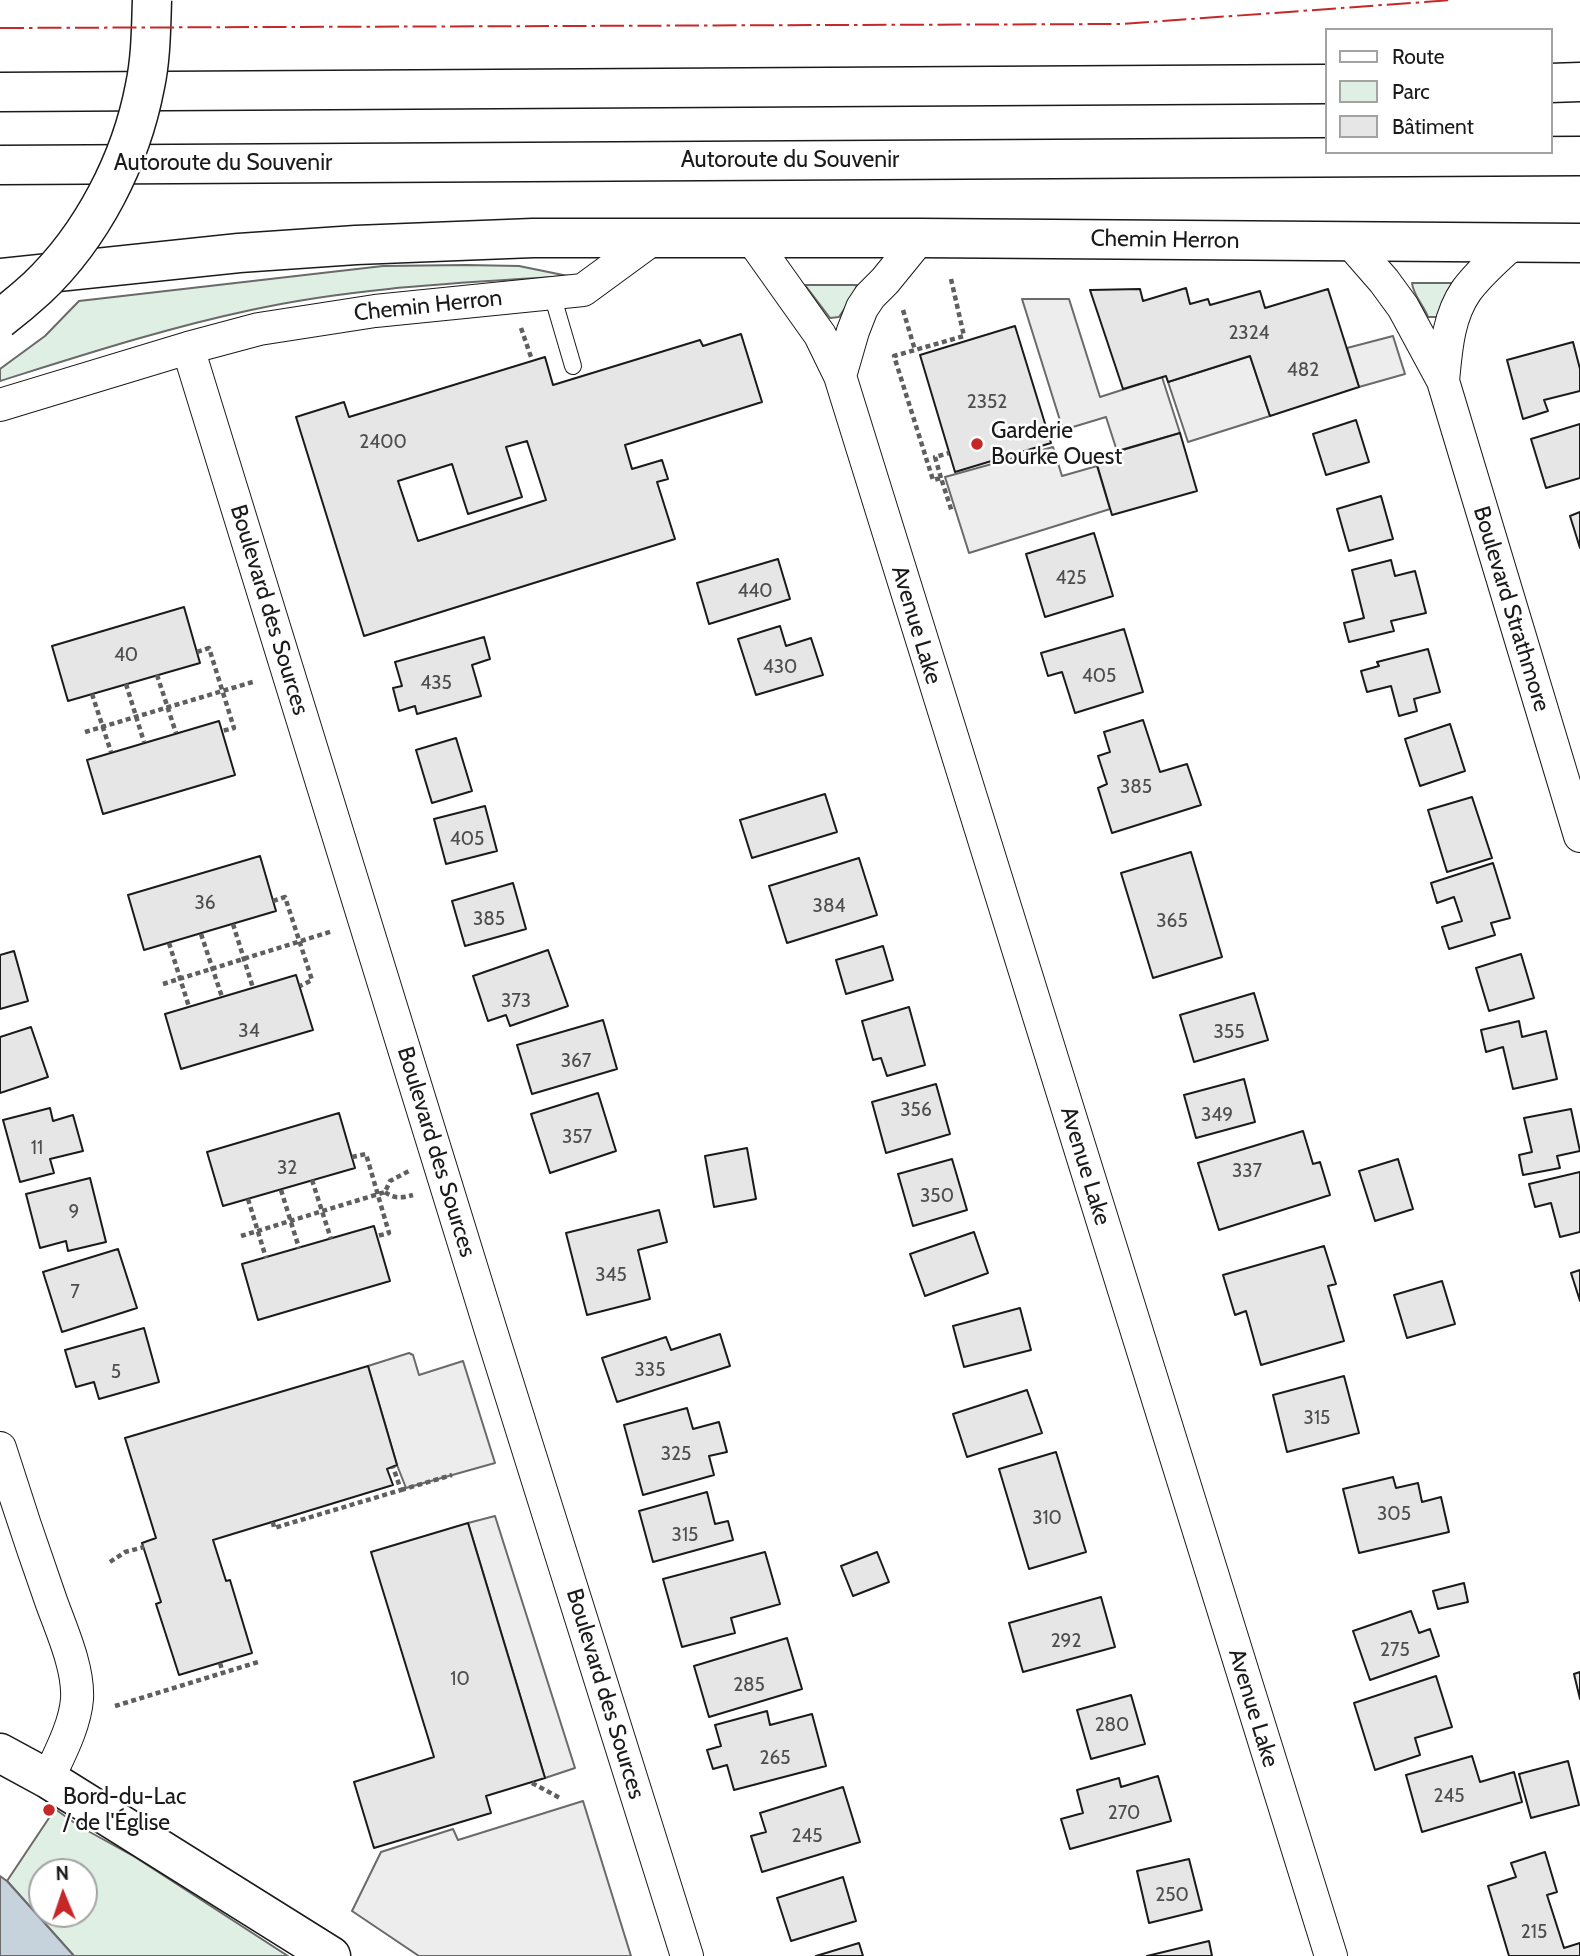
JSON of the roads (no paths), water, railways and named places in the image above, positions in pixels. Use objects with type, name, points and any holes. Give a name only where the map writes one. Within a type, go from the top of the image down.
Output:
[{"type":"main road","points":[[0,319],[58,265],[91,220],[113,181],[132,137],[146,84],[152,0]]},
{"type":"main road","points":[[1552,83],[1580,82]]},
{"type":"main road","points":[[0,92],[1324,84]]},
{"type":"main road","name":"Autoroute du Souvenir","points":[[0,165],[1580,156]]},
{"type":"main road","name":"Chemin Herron","points":[[0,278],[239,253],[533,238],[1580,243]]},
{"type":"main road","points":[[0,1753],[48,1779],[331,1956]]},
{"type":"street","name":"Chemin Herron","points":[[0,405],[259,329],[443,303],[583,290],[654,238]]},
{"type":"street","name":"Avenue Lake","points":[[751,238],[820,335],[840,376],[1331,1956]]},
{"type":"street","points":[[840,376],[862,308],[920,238]]},
{"type":"street","points":[[1350,242],[1436,342]]},
{"type":"street","name":"Boulevard Strathmore","points":[[1513,243],[1466,291],[1436,342],[1443,381],[1580,836]]},
{"type":"street","name":"Boulevard des Sources","points":[[188,348],[687,1956]]},
{"type":"street","points":[[0,1448],[66,1644],[77,1687],[73,1717],[48,1779]]},
{"type":"lane","points":[[554,292],[573,366]]},
{"type":"place","name":"Garderie Bourke Ouest","points":[[977,444]]},
{"type":"place","name":"Bord-du-Lac / de l'Église","points":[[49,1810]]}]
